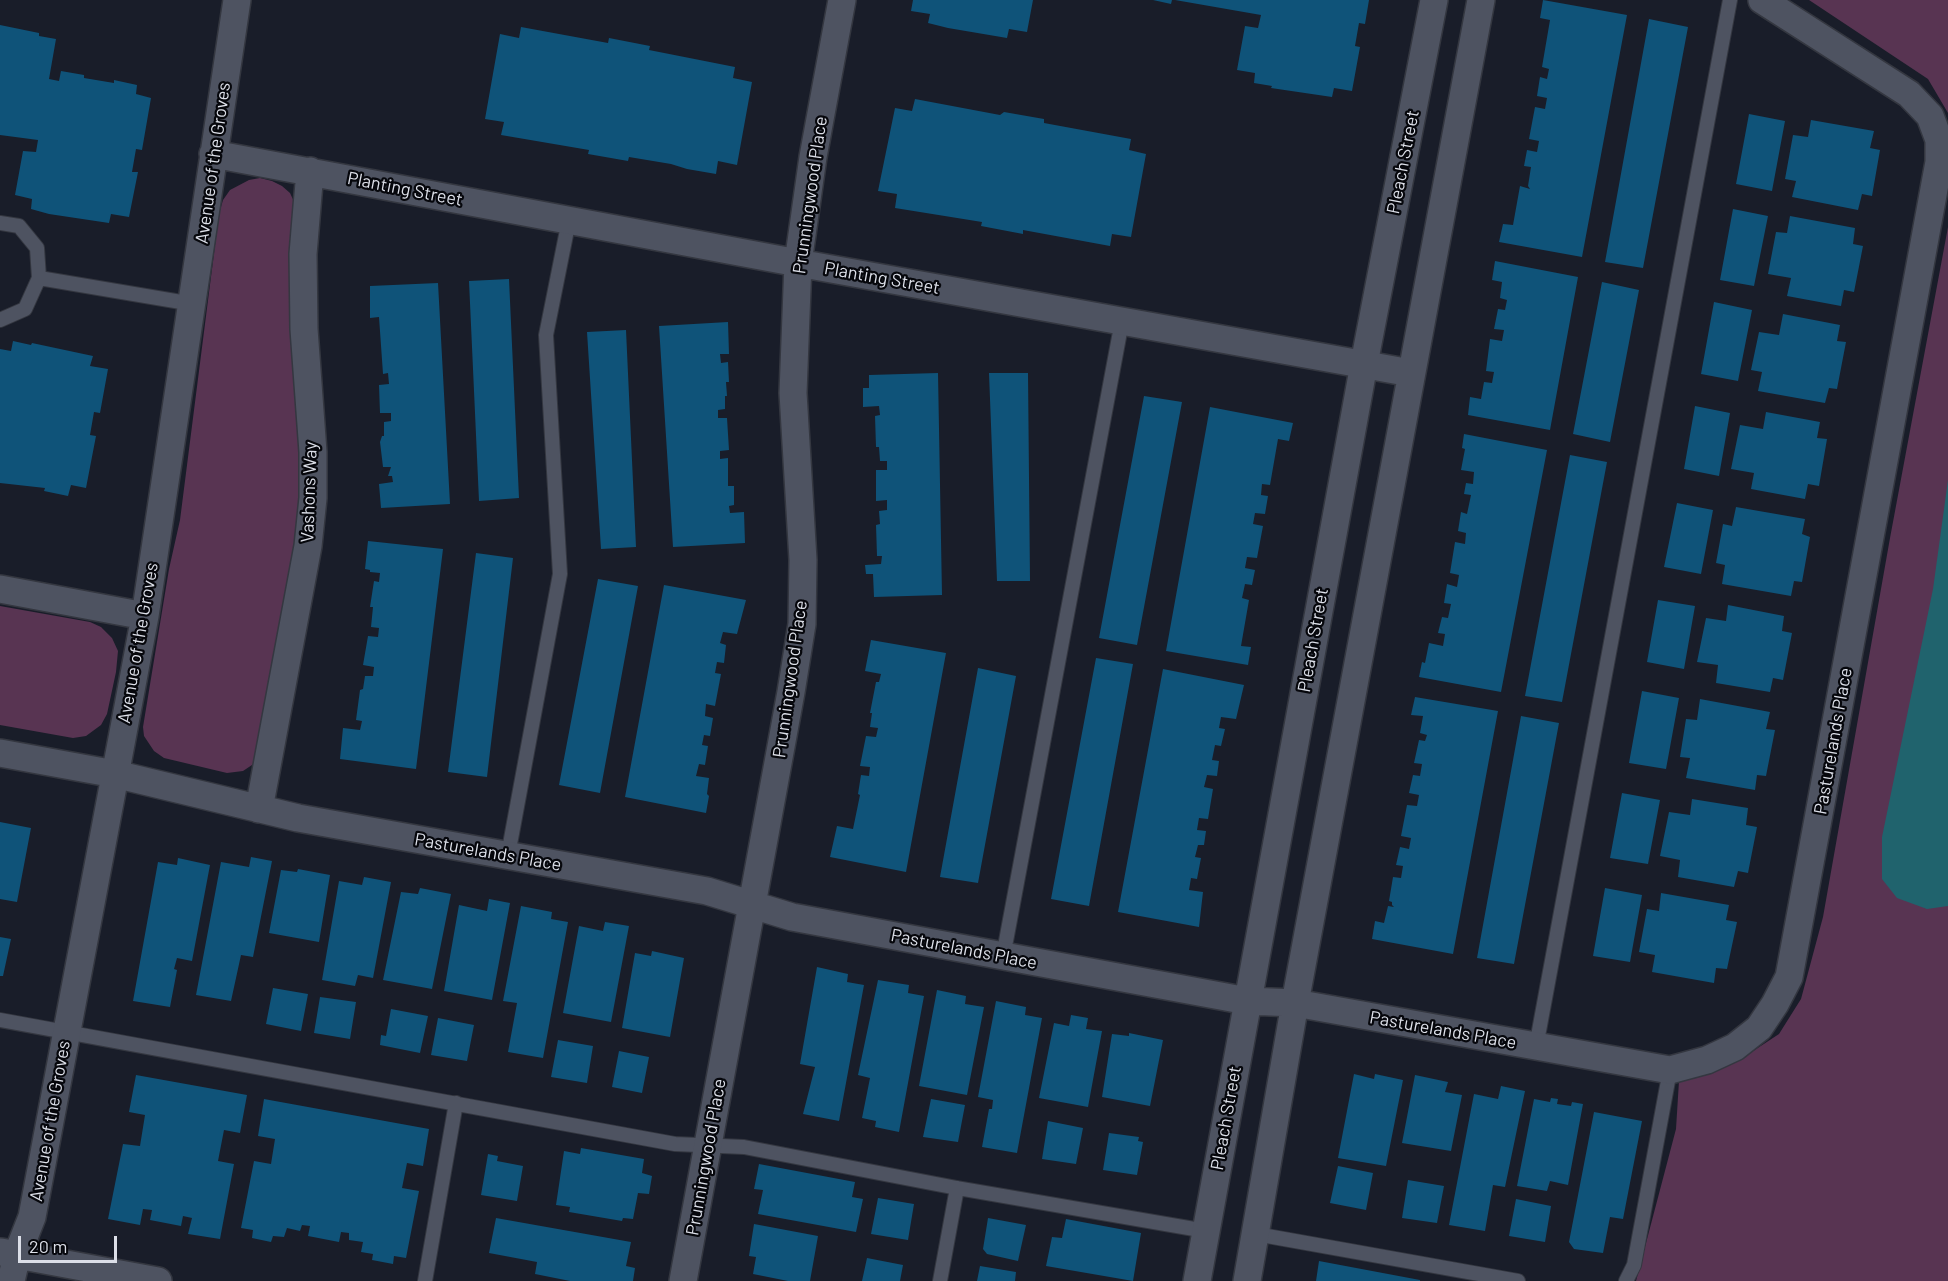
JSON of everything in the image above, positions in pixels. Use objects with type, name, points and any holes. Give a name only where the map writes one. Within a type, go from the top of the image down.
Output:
[{"type":"street","name":"Avenue of the Groves","points":[[10,1281],[9,1253],[32,1217],[145,616],[237,0]]},
{"type":"street","name":"Prunningwood Place","points":[[683,1281],[802,624],[803,560],[793,393],[798,263],[813,157],[842,0]]},
{"type":"street","name":"Pleach Street","points":[[1197,1281],[1364,364],[1434,0]]},
{"type":"street","points":[[1247,1281],[1295,1003],[1482,0]]},
{"type":"street","name":"Pasturelands Place","points":[[0,753],[115,774],[298,818],[707,891],[792,917],[1247,1001],[1295,1003],[1670,1070],[1707,1060],[1735,1047],[1759,1028],[1775,1005],[1789,977],[1939,162],[1939,140],[1930,116],[1909,94],[1762,0]]},
{"type":"street","name":"Planting Street","points":[[213,154],[798,263],[1411,373]]},
{"type":"street","name":"Vashons Way","points":[[259,809],[308,546],[313,498],[313,452],[304,329],[303,255],[310,171]]},
{"type":"street","points":[[0,589],[145,616]]},
{"type":"street","points":[[9,1253],[158,1281]]},
{"type":"lane","points":[[1536,1047],[1730,0]]},
{"type":"lane","points":[[508,855],[560,574],[546,335],[570,220]]},
{"type":"lane","points":[[0,223],[19,226],[37,248],[39,278],[25,309],[0,320]]},
{"type":"lane","points":[[39,278],[192,304]]},
{"type":"lane","points":[[1003,957],[1122,321]]},
{"type":"lane","points":[[0,1020],[675,1144],[708,1144],[744,1148],[1206,1231]]},
{"type":"lane","points":[[1626,1281],[1634,1265],[1670,1070]]},
{"type":"lane","points":[[425,1281],[456,1103]]},
{"type":"lane","points":[[940,1281],[957,1188]]},
{"type":"lane","points":[[1256,1234],[1518,1281]]},
{"type":"shaded area","points":[[1809,0],[1948,0],[1948,113],[1928,79]]},
{"type":"shaded area","points":[[260,178],[282,186],[290,193],[296,206],[305,488],[255,763],[243,771],[227,773],[164,758],[154,751],[144,736],[143,727],[169,569],[180,520],[219,214],[223,200],[230,190],[249,180]]},
{"type":"shaded area","points":[[1948,227],[1948,1281],[1636,1281],[1676,1129],[1679,1081],[1747,1055],[1779,1034],[1801,999],[1823,917]]},
{"type":"shaded area","points":[[0,606],[90,622],[101,627],[112,638],[118,651],[116,672],[107,714],[101,725],[86,736],[73,738],[0,725]]},
{"type":"water","points":[[1948,480],[1948,906],[1927,909],[1897,898],[1882,879],[1882,837],[1933,589]]},
{"type":"building","points":[[913,0],[1033,0],[1027,32],[1009,29],[1007,38],[928,23],[930,14],[911,11]]},
{"type":"building","points":[[1153,0],[1172,0],[1171,4]]},
{"type":"building","points":[[1175,0],[1369,0],[1365,24],[1359,23],[1355,46],[1360,47],[1352,91],[1334,88],[1332,97],[1271,88],[1272,86],[1254,83],[1255,73],[1237,70],[1245,26],[1258,28],[1261,15]]},
{"type":"building","points":[[1543,0],[1627,15],[1582,257],[1499,242],[1503,224],[1513,225],[1520,186],[1530,189],[1528,186],[1531,167],[1524,166],[1527,150],[1537,152],[1539,141],[1529,139],[1535,107],[1545,109],[1547,98],[1537,96],[1540,77],[1547,79],[1549,69],[1542,67],[1550,20],[1540,18]]},
{"type":"building","points":[[1649,19],[1688,27],[1643,268],[1605,262]]},
{"type":"building","points":[[0,25],[56,39],[49,79],[59,81],[61,71],[84,75],[84,78],[114,83],[114,80],[137,85],[136,94],[151,98],[142,150],[136,149],[132,172],[138,172],[129,217],[111,214],[109,223],[49,214],[31,209],[32,199],[15,195],[23,151],[36,152],[38,140],[0,135]]},
{"type":"building","points":[[521,27],[608,43],[609,38],[650,46],[649,50],[735,67],[733,78],[752,82],[737,165],[718,161],[716,174],[629,157],[628,161],[588,154],[589,150],[501,135],[504,122],[485,119],[500,34],[519,38]]},
{"type":"building","points":[[915,99],[1000,115],[1004,112],[1044,119],[1044,123],[1131,139],[1129,150],[1146,154],[1131,237],[1112,234],[1110,246],[1023,230],[1023,234],[981,226],[982,222],[895,208],[897,194],[878,191],[895,108],[912,111]]},
{"type":"building","points":[[1749,114],[1785,121],[1772,191],[1736,184]]},
{"type":"building","points":[[1811,120],[1874,131],[1870,148],[1880,150],[1872,196],[1862,194],[1858,210],[1792,197],[1796,181],[1785,179],[1793,135],[1808,137]]},
{"type":"building","points":[[1733,209],[1768,216],[1754,286],[1720,280]]},
{"type":"building","points":[[1790,216],[1855,228],[1853,244],[1863,246],[1854,292],[1844,290],[1841,306],[1787,296],[1791,278],[1768,274],[1776,232],[1787,233]]},
{"type":"building","points":[[1495,261],[1578,277],[1550,430],[1468,415],[1470,397],[1481,399],[1484,382],[1492,383],[1494,372],[1486,371],[1490,339],[1502,341],[1504,330],[1494,329],[1498,309],[1505,310],[1507,300],[1500,298],[1502,282],[1492,280]]},
{"type":"building","points":[[509,279],[519,498],[479,501],[469,281]]},
{"type":"building","points":[[1602,282],[1639,290],[1610,442],[1573,434]]},
{"type":"building","points":[[438,283],[450,504],[381,508],[379,484],[393,482],[392,476],[388,476],[391,467],[383,467],[380,442],[384,436],[384,422],[391,421],[391,413],[380,413],[379,385],[389,384],[388,373],[383,374],[379,317],[370,318],[370,286]]},
{"type":"building","points":[[1714,302],[1752,310],[1738,381],[1701,374]]},
{"type":"building","points":[[1783,314],[1840,325],[1837,341],[1846,342],[1837,389],[1829,388],[1825,403],[1758,391],[1762,372],[1751,370],[1759,332],[1779,335]]},
{"type":"building","points":[[728,322],[729,354],[720,354],[721,363],[728,362],[729,382],[726,382],[725,409],[718,410],[718,418],[727,418],[729,450],[720,451],[720,459],[728,458],[728,486],[734,486],[734,505],[729,506],[730,513],[744,512],[745,543],[673,547],[659,326]]},
{"type":"building","points":[[626,330],[636,547],[601,549],[587,332]]},
{"type":"building","points":[[13,341],[93,356],[90,366],[108,369],[100,413],[94,412],[90,435],[96,436],[86,488],[71,485],[68,496],[44,491],[45,488],[0,483],[0,349],[11,351]]},
{"type":"building","points":[[938,373],[942,595],[874,597],[873,574],[866,574],[865,565],[881,564],[882,556],[877,556],[876,525],[880,524],[879,511],[887,510],[887,500],[876,501],[876,470],[887,470],[887,461],[880,461],[879,447],[876,447],[875,416],[880,415],[879,406],[863,407],[863,388],[869,388],[869,375]]},
{"type":"building","points":[[989,373],[1028,373],[1030,581],[997,581]]},
{"type":"building","points":[[1144,396],[1182,402],[1137,645],[1099,638]]},
{"type":"building","points":[[1695,406],[1730,413],[1719,476],[1684,469]]},
{"type":"building","points":[[1210,407],[1293,423],[1289,441],[1278,439],[1270,485],[1262,484],[1261,495],[1268,496],[1265,514],[1255,513],[1253,524],[1263,526],[1257,558],[1247,557],[1245,568],[1255,570],[1252,585],[1245,584],[1242,598],[1249,600],[1241,646],[1251,647],[1248,665],[1166,651]]},
{"type":"building","points":[[1766,412],[1820,422],[1817,438],[1827,439],[1819,486],[1808,484],[1805,499],[1751,489],[1754,473],[1731,469],[1740,425],[1763,429]]},
{"type":"building","points":[[1464,434],[1547,450],[1501,692],[1419,677],[1422,662],[1425,663],[1429,643],[1443,646],[1445,634],[1438,633],[1442,617],[1448,618],[1451,604],[1444,603],[1447,584],[1457,587],[1459,575],[1450,573],[1455,542],[1465,544],[1466,533],[1458,531],[1461,512],[1467,514],[1471,495],[1464,494],[1466,483],[1473,484],[1474,472],[1461,470],[1465,449],[1462,448]]},
{"type":"building","points":[[1570,455],[1607,462],[1562,702],[1525,696]]},
{"type":"building","points":[[1677,503],[1713,510],[1701,574],[1664,567]]},
{"type":"building","points":[[1736,507],[1805,519],[1802,534],[1810,537],[1802,582],[1794,581],[1791,596],[1722,584],[1725,565],[1716,563],[1723,524],[1732,526]]},
{"type":"building","points":[[368,541],[443,549],[416,769],[340,759],[343,728],[360,730],[362,721],[356,720],[360,690],[363,689],[365,676],[373,676],[374,667],[363,665],[368,636],[378,637],[379,628],[371,627],[373,607],[370,607],[374,581],[379,582],[380,573],[365,569]]},
{"type":"building","points":[[476,553],[513,558],[487,777],[448,772]]},
{"type":"building","points":[[598,579],[638,586],[600,793],[559,785]]},
{"type":"building","points":[[664,585],[746,600],[737,634],[723,632],[720,643],[726,645],[724,663],[717,662],[715,673],[721,674],[715,706],[706,704],[705,716],[713,718],[710,736],[704,735],[702,745],[708,746],[705,765],[699,764],[696,776],[709,778],[706,813],[625,797]]},
{"type":"building","points":[[1658,600],[1695,606],[1684,669],[1647,662]]},
{"type":"building","points":[[1728,605],[1784,616],[1782,631],[1792,633],[1783,680],[1773,678],[1770,692],[1716,683],[1718,665],[1697,662],[1706,618],[1726,621]]},
{"type":"building","points":[[871,640],[946,653],[906,872],[830,857],[837,826],[853,829],[860,795],[858,794],[861,775],[869,776],[870,767],[860,766],[866,736],[876,737],[878,728],[870,727],[872,713],[870,713],[876,682],[879,682],[881,674],[865,671]]},
{"type":"building","points":[[1096,658],[1133,664],[1089,906],[1051,899]]},
{"type":"building","points":[[978,668],[1016,676],[978,883],[940,877]]},
{"type":"building","points":[[1163,669],[1244,685],[1236,719],[1221,717],[1219,728],[1225,729],[1221,746],[1215,745],[1212,760],[1219,761],[1217,776],[1207,775],[1204,787],[1213,789],[1208,819],[1199,818],[1197,830],[1206,831],[1204,845],[1198,845],[1195,857],[1201,858],[1197,879],[1191,878],[1189,890],[1203,892],[1199,927],[1118,912]]},
{"type":"building","points":[[1642,691],[1679,698],[1666,769],[1629,763]]},
{"type":"building","points":[[1415,697],[1498,711],[1453,954],[1372,939],[1375,921],[1384,923],[1388,906],[1394,907],[1389,901],[1393,877],[1401,878],[1403,866],[1396,865],[1400,847],[1409,849],[1411,838],[1401,836],[1407,805],[1417,806],[1419,795],[1409,793],[1413,775],[1420,776],[1422,764],[1414,763],[1419,740],[1425,741],[1427,735],[1420,733],[1423,716],[1411,715]]},
{"type":"building","points":[[1700,699],[1770,712],[1766,729],[1775,730],[1766,776],[1757,775],[1755,790],[1686,778],[1690,758],[1680,757],[1686,719],[1697,720]]},
{"type":"building","points":[[1521,716],[1559,723],[1514,964],[1477,958]]},
{"type":"building","points":[[1622,793],[1660,800],[1648,864],[1610,858]]},
{"type":"building","points":[[1692,799],[1748,808],[1746,825],[1757,827],[1748,873],[1738,871],[1734,887],[1678,877],[1680,860],[1660,856],[1669,812],[1690,815]]},
{"type":"building","points":[[0,822],[31,828],[17,902],[0,899]]},
{"type":"building","points":[[251,857],[272,861],[253,957],[241,955],[231,1001],[196,995],[221,862],[249,867]]},
{"type":"building","points":[[178,858],[210,865],[192,961],[177,958],[170,1007],[133,1001],[158,862],[177,865]]},
{"type":"building","points":[[298,869],[330,875],[319,942],[269,933],[281,870],[297,872]]},
{"type":"building","points":[[364,877],[391,882],[373,978],[358,975],[355,986],[322,980],[339,881],[362,885]]},
{"type":"building","points":[[420,888],[451,894],[432,989],[383,980],[401,892],[418,894]]},
{"type":"building","points":[[1605,888],[1642,895],[1630,962],[1593,956]]},
{"type":"building","points":[[1661,893],[1729,905],[1726,920],[1737,922],[1727,969],[1716,968],[1714,983],[1652,972],[1655,955],[1639,952],[1647,909],[1659,911]]},
{"type":"building","points":[[489,899],[510,903],[492,1000],[444,991],[459,905],[487,911]]},
{"type":"building","points":[[521,906],[552,912],[551,919],[568,922],[543,1058],[508,1052],[517,1003],[503,1001]]},
{"type":"building","points":[[605,922],[629,926],[611,1022],[563,1013],[579,926],[603,931]]},
{"type":"building","points":[[0,937],[11,939],[3,976],[0,976]]},
{"type":"building","points":[[652,951],[684,958],[670,1037],[622,1028],[635,953],[651,956]]},
{"type":"building","points":[[817,967],[848,974],[847,982],[864,985],[839,1121],[803,1114],[815,1067],[800,1064]]},
{"type":"building","points":[[878,980],[909,985],[908,993],[924,996],[899,1132],[875,1127],[876,1121],[862,1118],[870,1078],[858,1075]]},
{"type":"building","points":[[273,988],[308,994],[301,1031],[266,1024]]},
{"type":"building","points":[[937,990],[966,996],[965,1004],[984,1007],[967,1095],[919,1086]]},
{"type":"building","points":[[320,997],[356,1002],[350,1039],[314,1033]]},
{"type":"building","points":[[996,1001],[1026,1007],[1025,1015],[1042,1018],[1017,1153],[982,1147],[989,1109],[992,1109],[993,1100],[978,1097]]},
{"type":"building","points":[[391,1009],[428,1016],[420,1053],[380,1045],[381,1035],[386,1036]]},
{"type":"building","points":[[1071,1015],[1088,1018],[1086,1029],[1102,1031],[1088,1107],[1039,1098],[1054,1023],[1069,1026]]},
{"type":"building","points":[[438,1018],[474,1025],[467,1061],[431,1055]]},
{"type":"building","points":[[1129,1033],[1163,1040],[1150,1106],[1102,1097],[1112,1034],[1129,1036]]},
{"type":"building","points":[[558,1040],[593,1046],[587,1083],[551,1077]]},
{"type":"building","points":[[619,1051],[649,1057],[642,1093],[612,1087]]},
{"type":"building","points":[[1354,1074],[1374,1079],[1375,1074],[1403,1080],[1386,1166],[1338,1158]]},
{"type":"building","points":[[136,1075],[247,1095],[240,1133],[224,1130],[218,1161],[234,1164],[220,1239],[188,1234],[192,1218],[183,1216],[181,1226],[150,1220],[152,1210],[143,1209],[140,1225],[108,1219],[123,1144],[140,1146],[145,1115],[129,1112]]},
{"type":"building","points":[[1415,1075],[1448,1082],[1445,1092],[1462,1095],[1451,1151],[1402,1143]]},
{"type":"building","points":[[1501,1086],[1525,1091],[1505,1187],[1493,1185],[1485,1231],[1449,1225],[1474,1094],[1498,1099]]},
{"type":"building","points":[[1551,1098],[1558,1099],[1557,1104],[1571,1106],[1572,1102],[1583,1104],[1568,1185],[1550,1181],[1547,1191],[1517,1186],[1534,1099],[1550,1102]]},
{"type":"building","points":[[264,1099],[429,1129],[423,1166],[407,1163],[402,1188],[419,1191],[406,1258],[394,1256],[393,1264],[372,1260],[373,1254],[361,1252],[363,1242],[349,1240],[349,1233],[341,1232],[339,1242],[308,1236],[310,1226],[302,1225],[300,1231],[287,1228],[284,1237],[273,1236],[271,1242],[252,1238],[253,1230],[241,1228],[254,1161],[271,1164],[275,1139],[258,1136]]},
{"type":"building","points":[[931,1099],[965,1105],[958,1142],[923,1137]]},
{"type":"building","points":[[1594,1112],[1642,1121],[1623,1219],[1610,1217],[1603,1253],[1574,1249],[1569,1242]]},
{"type":"building","points":[[1048,1121],[1083,1128],[1076,1164],[1042,1159]]},
{"type":"building","points":[[1109,1133],[1139,1137],[1138,1141],[1143,1142],[1137,1175],[1103,1170]]},
{"type":"building","points":[[581,1148],[644,1159],[642,1173],[652,1176],[649,1194],[638,1193],[633,1219],[623,1218],[622,1221],[569,1212],[570,1207],[556,1205],[564,1151],[580,1154]]},
{"type":"building","points":[[488,1154],[498,1156],[497,1161],[523,1166],[517,1201],[481,1195]]},
{"type":"building","points":[[759,1164],[855,1182],[852,1197],[863,1199],[856,1232],[758,1214],[763,1190],[754,1189]]},
{"type":"building","points":[[1338,1166],[1373,1173],[1366,1210],[1330,1203]]},
{"type":"building","points":[[1408,1180],[1444,1186],[1437,1223],[1402,1218]]},
{"type":"building","points":[[878,1198],[914,1204],[908,1240],[871,1234]]},
{"type":"building","points":[[1516,1199],[1551,1206],[1545,1242],[1509,1236]]},
{"type":"building","points":[[496,1218],[631,1242],[626,1266],[635,1268],[633,1281],[570,1281],[535,1274],[537,1262],[489,1253]]},
{"type":"building","points":[[988,1218],[1026,1225],[1018,1261],[987,1254],[983,1249]]},
{"type":"building","points":[[1066,1219],[1141,1233],[1133,1281],[1046,1266],[1052,1237],[1062,1238]]},
{"type":"building","points":[[754,1224],[818,1236],[810,1281],[788,1281],[753,1274],[756,1257],[749,1256]]},
{"type":"building","points":[[867,1258],[903,1265],[900,1281],[862,1281]]},
{"type":"building","points":[[1319,1261],[1420,1280],[1420,1281],[1316,1281]]},
{"type":"building","points":[[980,1266],[1016,1272],[1015,1281],[977,1281]]}]
